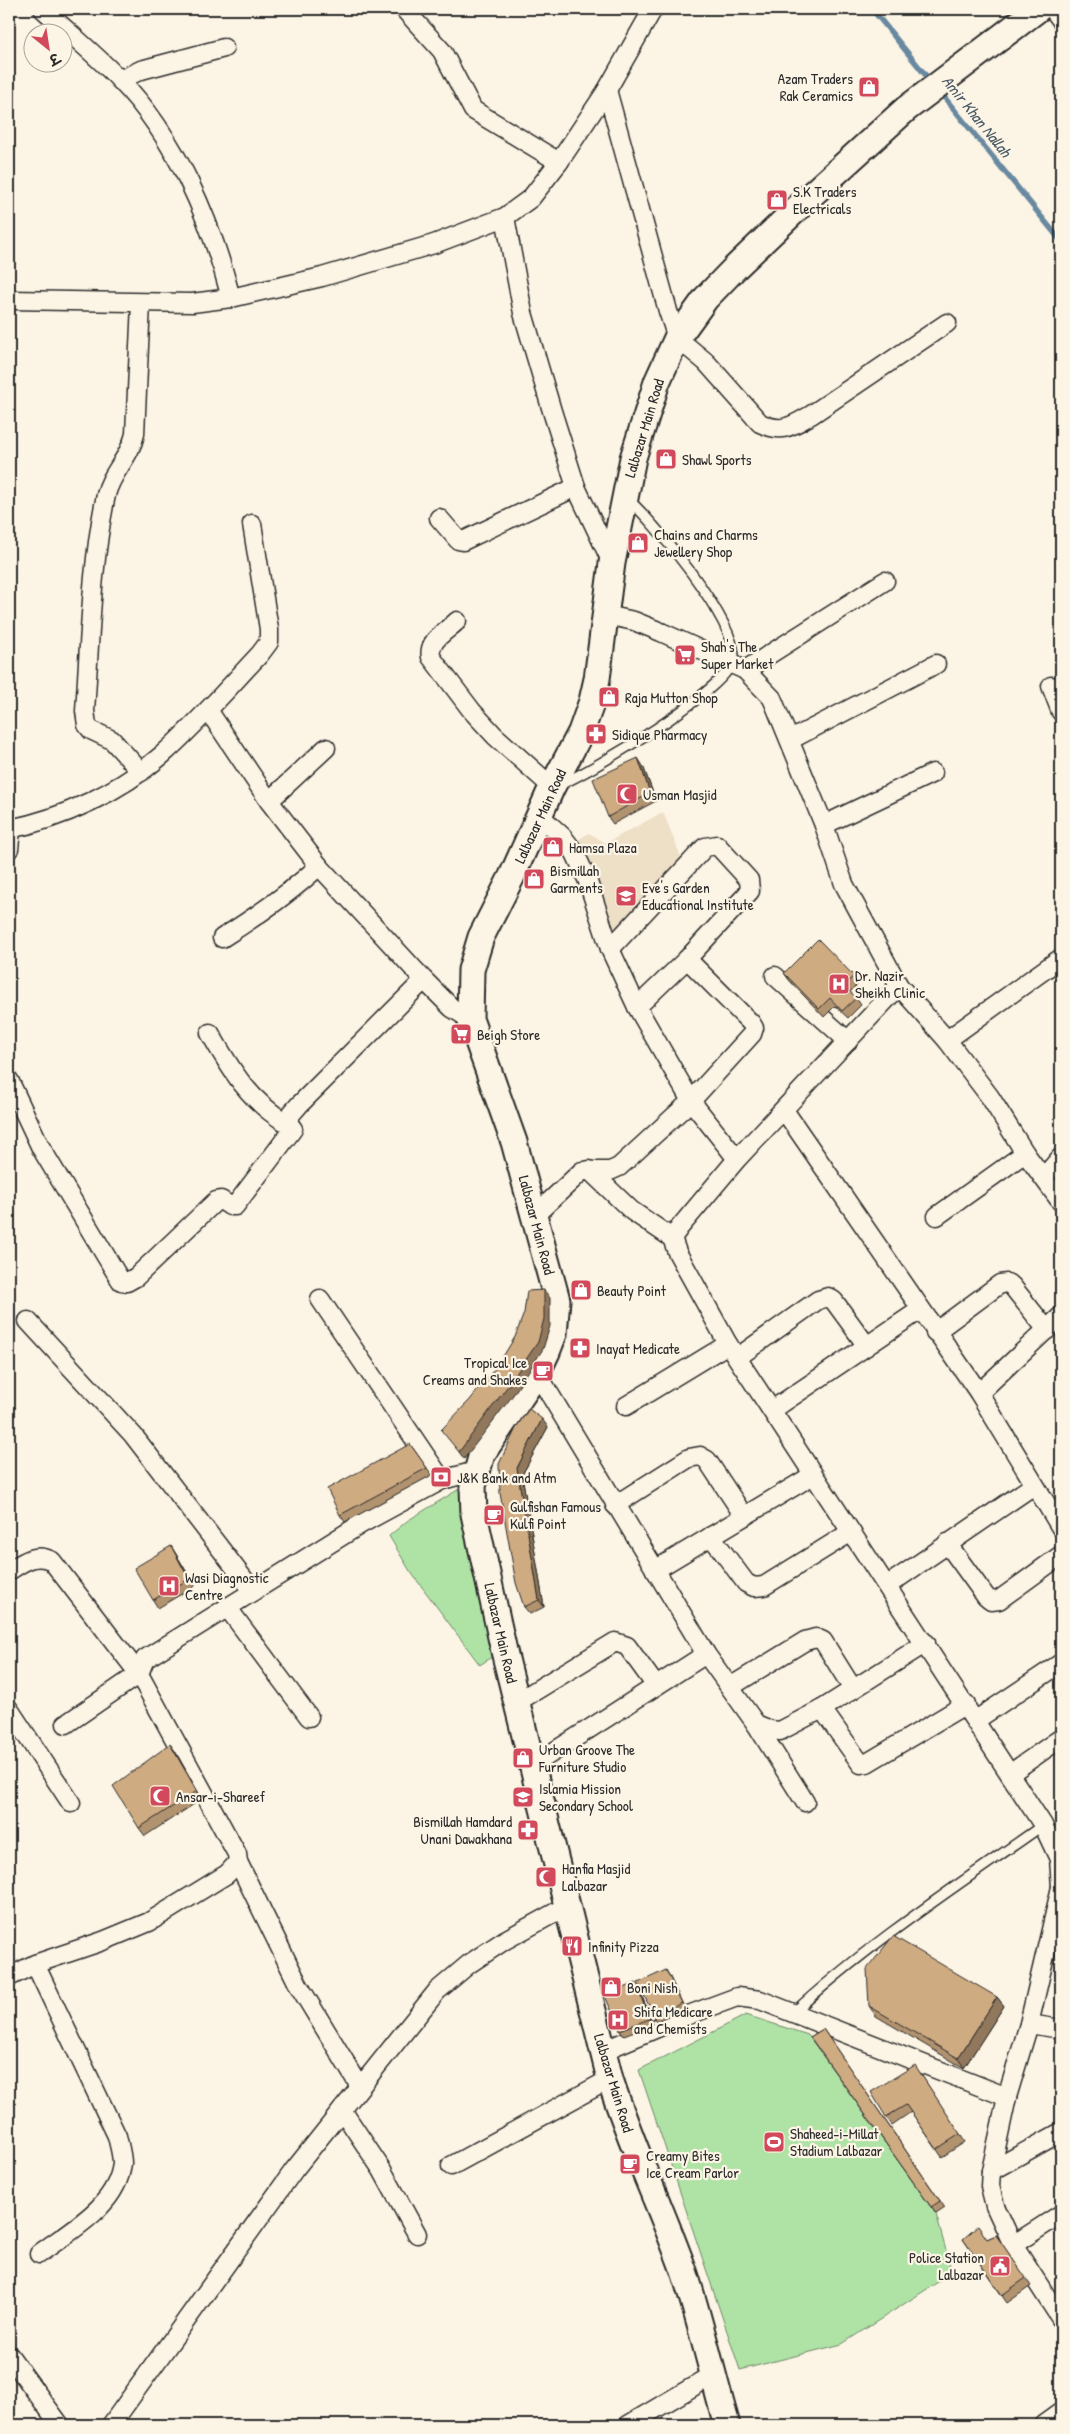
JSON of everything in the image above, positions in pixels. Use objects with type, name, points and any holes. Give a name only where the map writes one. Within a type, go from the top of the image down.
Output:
[{"type":"main road","name":"Lalbazar Main Road","points":[[728,2425],[712,2375],[700,2322],[683,2270],[623,2120],[610,2079],[517,1702],[474,1514],[473,1486],[476,1471],[486,1448],[537,1373],[554,1334],[557,1300],[514,1142],[470,1019],[471,970],[481,937],[540,816],[552,787],[581,732],[592,701],[612,563],[633,458],[657,382],[677,338],[706,298],[735,268],[906,109],[1038,9]]},
{"type":"street","points":[[43,9],[120,80],[148,115],[184,174],[214,243],[231,298]]},
{"type":"street","points":[[404,9],[442,51],[473,110],[559,162]]},
{"type":"street","points":[[9,300],[192,303],[231,298],[322,277],[434,244],[505,217],[531,198],[559,162],[607,90],[653,9]]},
{"type":"street","points":[[1053,9],[1061,20]]},
{"type":"street","points":[[120,80],[141,70],[224,48]]},
{"type":"street","points":[[607,90],[677,338],[706,362],[760,424],[772,429],[789,428],[947,323]]},
{"type":"street","points":[[505,217],[523,313],[576,487],[612,563]]},
{"type":"street","points":[[141,772],[112,740],[91,730],[87,725],[85,712],[97,555],[106,497],[109,483],[132,448],[135,434],[142,303]]},
{"type":"street","points":[[439,518],[458,540],[463,541],[576,487]]},
{"type":"street","points":[[9,849],[10,829],[62,813],[100,796],[141,772],[162,755],[208,710],[260,654],[268,642],[269,629],[252,524]]},
{"type":"street","points":[[739,668],[885,581]]},
{"type":"street","points":[[606,614],[634,621],[739,668],[772,698],[824,825],[844,884],[899,986],[947,1040],[990,1097],[1025,1152],[1061,1202]]},
{"type":"street","points":[[457,621],[432,644],[431,658],[472,711],[495,736],[552,787]]},
{"type":"street","points":[[790,740],[936,664]]},
{"type":"street","points":[[1050,686],[1061,712]]},
{"type":"street","points":[[208,710],[270,801],[319,866],[424,980],[452,1008],[470,1019]]},
{"type":"street","points":[[270,801],[326,748]]},
{"type":"street","points":[[824,825],[934,774]]},
{"type":"street","points":[[540,816],[563,836],[575,853],[587,879],[610,949],[637,1007],[691,1101],[737,1159]]},
{"type":"street","points":[[610,949],[705,847],[717,845],[749,880],[750,891],[687,959],[637,1007]]},
{"type":"street","points":[[222,938],[267,909],[296,887],[319,866]]},
{"type":"street","points":[[947,1040],[1061,958]]},
{"type":"street","points":[[535,1215],[582,1170],[610,1171],[619,1167],[691,1101],[752,1034],[754,1028],[751,1023],[687,959]]},
{"type":"street","points":[[775,976],[848,1041]]},
{"type":"street","points":[[287,1123],[286,1120],[299,1105],[424,980]]},
{"type":"street","points":[[672,1238],[737,1159],[899,986]]},
{"type":"street","points":[[9,1080],[41,1148],[121,1281],[127,1282],[136,1277],[216,1201],[221,1200],[230,1206],[236,1206],[293,1129],[287,1123],[275,1117],[246,1091],[235,1077],[210,1033]]},
{"type":"street","points":[[784,1110],[935,1332],[979,1393],[1034,1485],[1060,1521]]},
{"type":"street","points":[[937,1216],[1025,1152]]},
{"type":"street","points":[[1044,1177],[1061,1157]]},
{"type":"street","points":[[589,1170],[632,1211],[672,1238],[677,1252],[733,1350],[813,1475],[888,1585],[1011,1773],[1043,1825],[1059,1859],[1061,1887],[1029,2024],[1007,2097],[991,2170],[990,2186],[996,2206],[1013,2244],[1061,2319]]},
{"type":"street","points":[[935,1332],[1000,1284],[1007,1283],[1012,1286],[1047,1330]]},
{"type":"street","points":[[626,1406],[733,1350],[818,1300],[828,1297],[834,1300],[867,1346]]},
{"type":"street","points":[[320,1299],[442,1480]]},
{"type":"street","points":[[772,1410],[920,1310]]},
{"type":"street","points":[[979,1393],[1061,1316]]},
{"type":"street","points":[[28,1321],[133,1435],[253,1591]]},
{"type":"street","points":[[537,1373],[706,1654],[756,1724],[805,1802]]},
{"type":"street","points":[[615,1505],[690,1458],[700,1456],[707,1460],[744,1516]]},
{"type":"street","points":[[66,1724],[139,1674],[145,1659],[227,1607],[362,1524],[442,1480],[476,1471]]},
{"type":"street","points":[[655,1570],[813,1475]]},
{"type":"street","points":[[888,1585],[1034,1485]]},
{"type":"street","points":[[711,1536],[746,1583],[754,1587],[764,1586],[852,1532]]},
{"type":"street","points":[[947,1543],[986,1597],[991,1601],[999,1600],[1061,1556]]},
{"type":"street","points":[[9,1571],[36,1556],[46,1557],[52,1561],[139,1674],[237,1854],[238,1862],[298,1986],[359,2085]]},
{"type":"street","points":[[227,1607],[309,1717]]},
{"type":"street","points":[[730,1687],[805,1641],[816,1638],[823,1641],[853,1689]]},
{"type":"street","points":[[517,1702],[616,1642],[627,1646],[656,1686]]},
{"type":"street","points":[[756,1724],[770,1730],[780,1731],[822,1709],[926,1643]]},
{"type":"street","points":[[533,1765],[706,1654]]},
{"type":"street","points":[[976,1720],[1061,1663]]},
{"type":"street","points":[[822,1709],[861,1764],[867,1763],[966,1704]]},
{"type":"street","points":[[9,1709],[71,1803]]},
{"type":"street","points":[[1011,1773],[1061,1738]]},
{"type":"street","points":[[9,1977],[35,1964],[134,1929],[227,1874],[238,1862]]},
{"type":"street","points":[[111,2425],[294,2170],[342,2110],[359,2085],[437,1991],[469,1964],[505,1940],[567,1906]]},
{"type":"street","points":[[35,1964],[117,2136],[122,2161],[120,2174],[106,2200],[92,2214],[39,2254]]},
{"type":"street","points":[[603,2052],[683,2017],[737,1998],[760,2000],[1007,2097]]},
{"type":"street","points":[[1029,2024],[1061,2030]]},
{"type":"street","points":[[450,2166],[610,2079]]},
{"type":"street","points":[[342,2110],[382,2170],[417,2234]]},
{"type":"street","points":[[991,2170],[1061,2132]]},
{"type":"street","points":[[1013,2244],[1061,2214]]},
{"type":"street","points":[[9,2355],[60,2425]]},
{"type":"street","points":[[628,2425],[712,2375]]},
{"type":"street","points":[[1043,2425],[1061,2412]]},
{"type":"lane","points":[[552,787],[583,774],[659,726],[739,668],[734,657],[732,645],[710,599],[652,523],[625,495]]},
{"type":"lane","points":[[792,2014],[821,1988],[912,1918],[1043,1825]]},
{"type":"shaded area","name":"Eve's Garden Educational Institute","points":[[663,812],[683,862],[616,931],[579,839],[589,833],[606,843]]},
{"type":"green space","points":[[464,1486],[499,1652],[480,1665],[410,1571],[389,1536],[407,1521]]},
{"type":"green space","name":"Shaheed-i-Millat Stadium Lalbazar","points":[[746,2015],[808,2035],[936,2214],[952,2273],[842,2344],[740,2370],[639,2070]]},
{"type":"building","name":"Usman Masjid","points":[[638,758],[650,793],[608,817],[593,779]]},
{"type":"building","points":[[818,939],[854,976],[844,985],[856,998],[842,1011],[830,998],[819,1009],[784,973]]},
{"type":"building","points":[[544,1290],[544,1319],[538,1342],[459,1452],[441,1430],[470,1400],[499,1363],[515,1337],[524,1313],[527,1291]]},
{"type":"building","points":[[529,1409],[542,1419],[517,1468],[539,1600],[524,1607],[516,1583],[500,1493],[499,1464],[517,1426]]},
{"type":"building","points":[[410,1444],[427,1468],[340,1515],[327,1489]]},
{"type":"building","points":[[171,1546],[189,1579],[153,1600],[134,1568]]},
{"type":"building","name":"Ansar-i-Shareef","points":[[170,1744],[197,1791],[139,1828],[113,1786]]},
{"type":"building","points":[[893,1936],[997,1997],[958,2058],[869,2006],[867,1969]]},
{"type":"building","points":[[666,1970],[682,2003],[654,2016],[638,1983]]},
{"type":"building","points":[[636,1983],[649,2019],[620,2030],[605,1996]]},
{"type":"building","points":[[823,2029],[940,2201],[931,2207],[810,2037]]},
{"type":"building","points":[[915,2065],[960,2134],[937,2149],[906,2105],[886,2117],[871,2092]]},
{"type":"building","name":"Police Station Lalbazar","points":[[978,2226],[987,2239],[996,2235],[1026,2278],[1002,2295],[963,2239]]},
{"type":"waterway","name":"Amir Khan Nallah","points":[[872,9],[932,83]]},
{"type":"waterway","name":"Amir Khan Nallah","points":[[940,92],[1061,241]]},
{"type":"place","name":"Azam Traders Rak Ceramics","points":[[869,87]]},
{"type":"place","name":"S.K Traders Electricals","points":[[777,200]]},
{"type":"place","name":"Shawl Sports","points":[[666,459]]},
{"type":"place","name":"Chains and Charms Jewellery Shop","points":[[638,543]]},
{"type":"place","name":"Shah's The Super Market","points":[[685,655]]},
{"type":"place","name":"Raja Mutton Shop","points":[[609,697]]},
{"type":"place","name":"Sidique Pharmacy","points":[[596,734]]},
{"type":"place","name":"Usman Masjid","points":[[627,794]]},
{"type":"place","name":"Hamsa Plaza","points":[[553,847]]},
{"type":"place","name":"Bismillah Garments","points":[[534,879]]},
{"type":"place","name":"Eve's Garden Educational Institute","points":[[626,896]]},
{"type":"place","name":"Dr. Nazir Sheikh Clinic","points":[[839,984]]},
{"type":"place","name":"Beigh Store","points":[[461,1034]]},
{"type":"place","name":"Beauty Point","points":[[581,1290]]},
{"type":"place","name":"Inayat Medicate","points":[[580,1348]]},
{"type":"place","name":"Tropical Ice Creams and Shakes","points":[[543,1371]]},
{"type":"place","name":"J&K Bank and Atm","points":[[441,1477]]},
{"type":"place","name":"Gulfishan Famous Kulfi Point","points":[[494,1515]]},
{"type":"place","name":"Wasi Diagnostic Centre","points":[[169,1586]]},
{"type":"place","name":"Urban Groove The Furniture Studio","points":[[523,1758]]},
{"type":"place","name":"Ansar-i-Shareef","points":[[160,1796]]},
{"type":"place","name":"Islamia Mission Secondary School","points":[[523,1797]]},
{"type":"place","name":"Bismillah Hamdard Unani Dawakhana","points":[[528,1830]]},
{"type":"place","name":"Hanfia Masjid Lalbazar","points":[[546,1877]]},
{"type":"place","name":"Infinity Pizza","points":[[572,1946]]},
{"type":"place","name":"Boni Nish","points":[[611,1987]]},
{"type":"place","name":"Shifa Medicare and Chemists","points":[[618,2020]]},
{"type":"place","name":"Shaheed-i-Millat Stadium Lalbazar","points":[[774,2142]]},
{"type":"place","name":"Creamy Bites Ice Cream Parlor","points":[[630,2164]]},
{"type":"place","name":"Police Station Lalbazar","points":[[1000,2266]]}]
